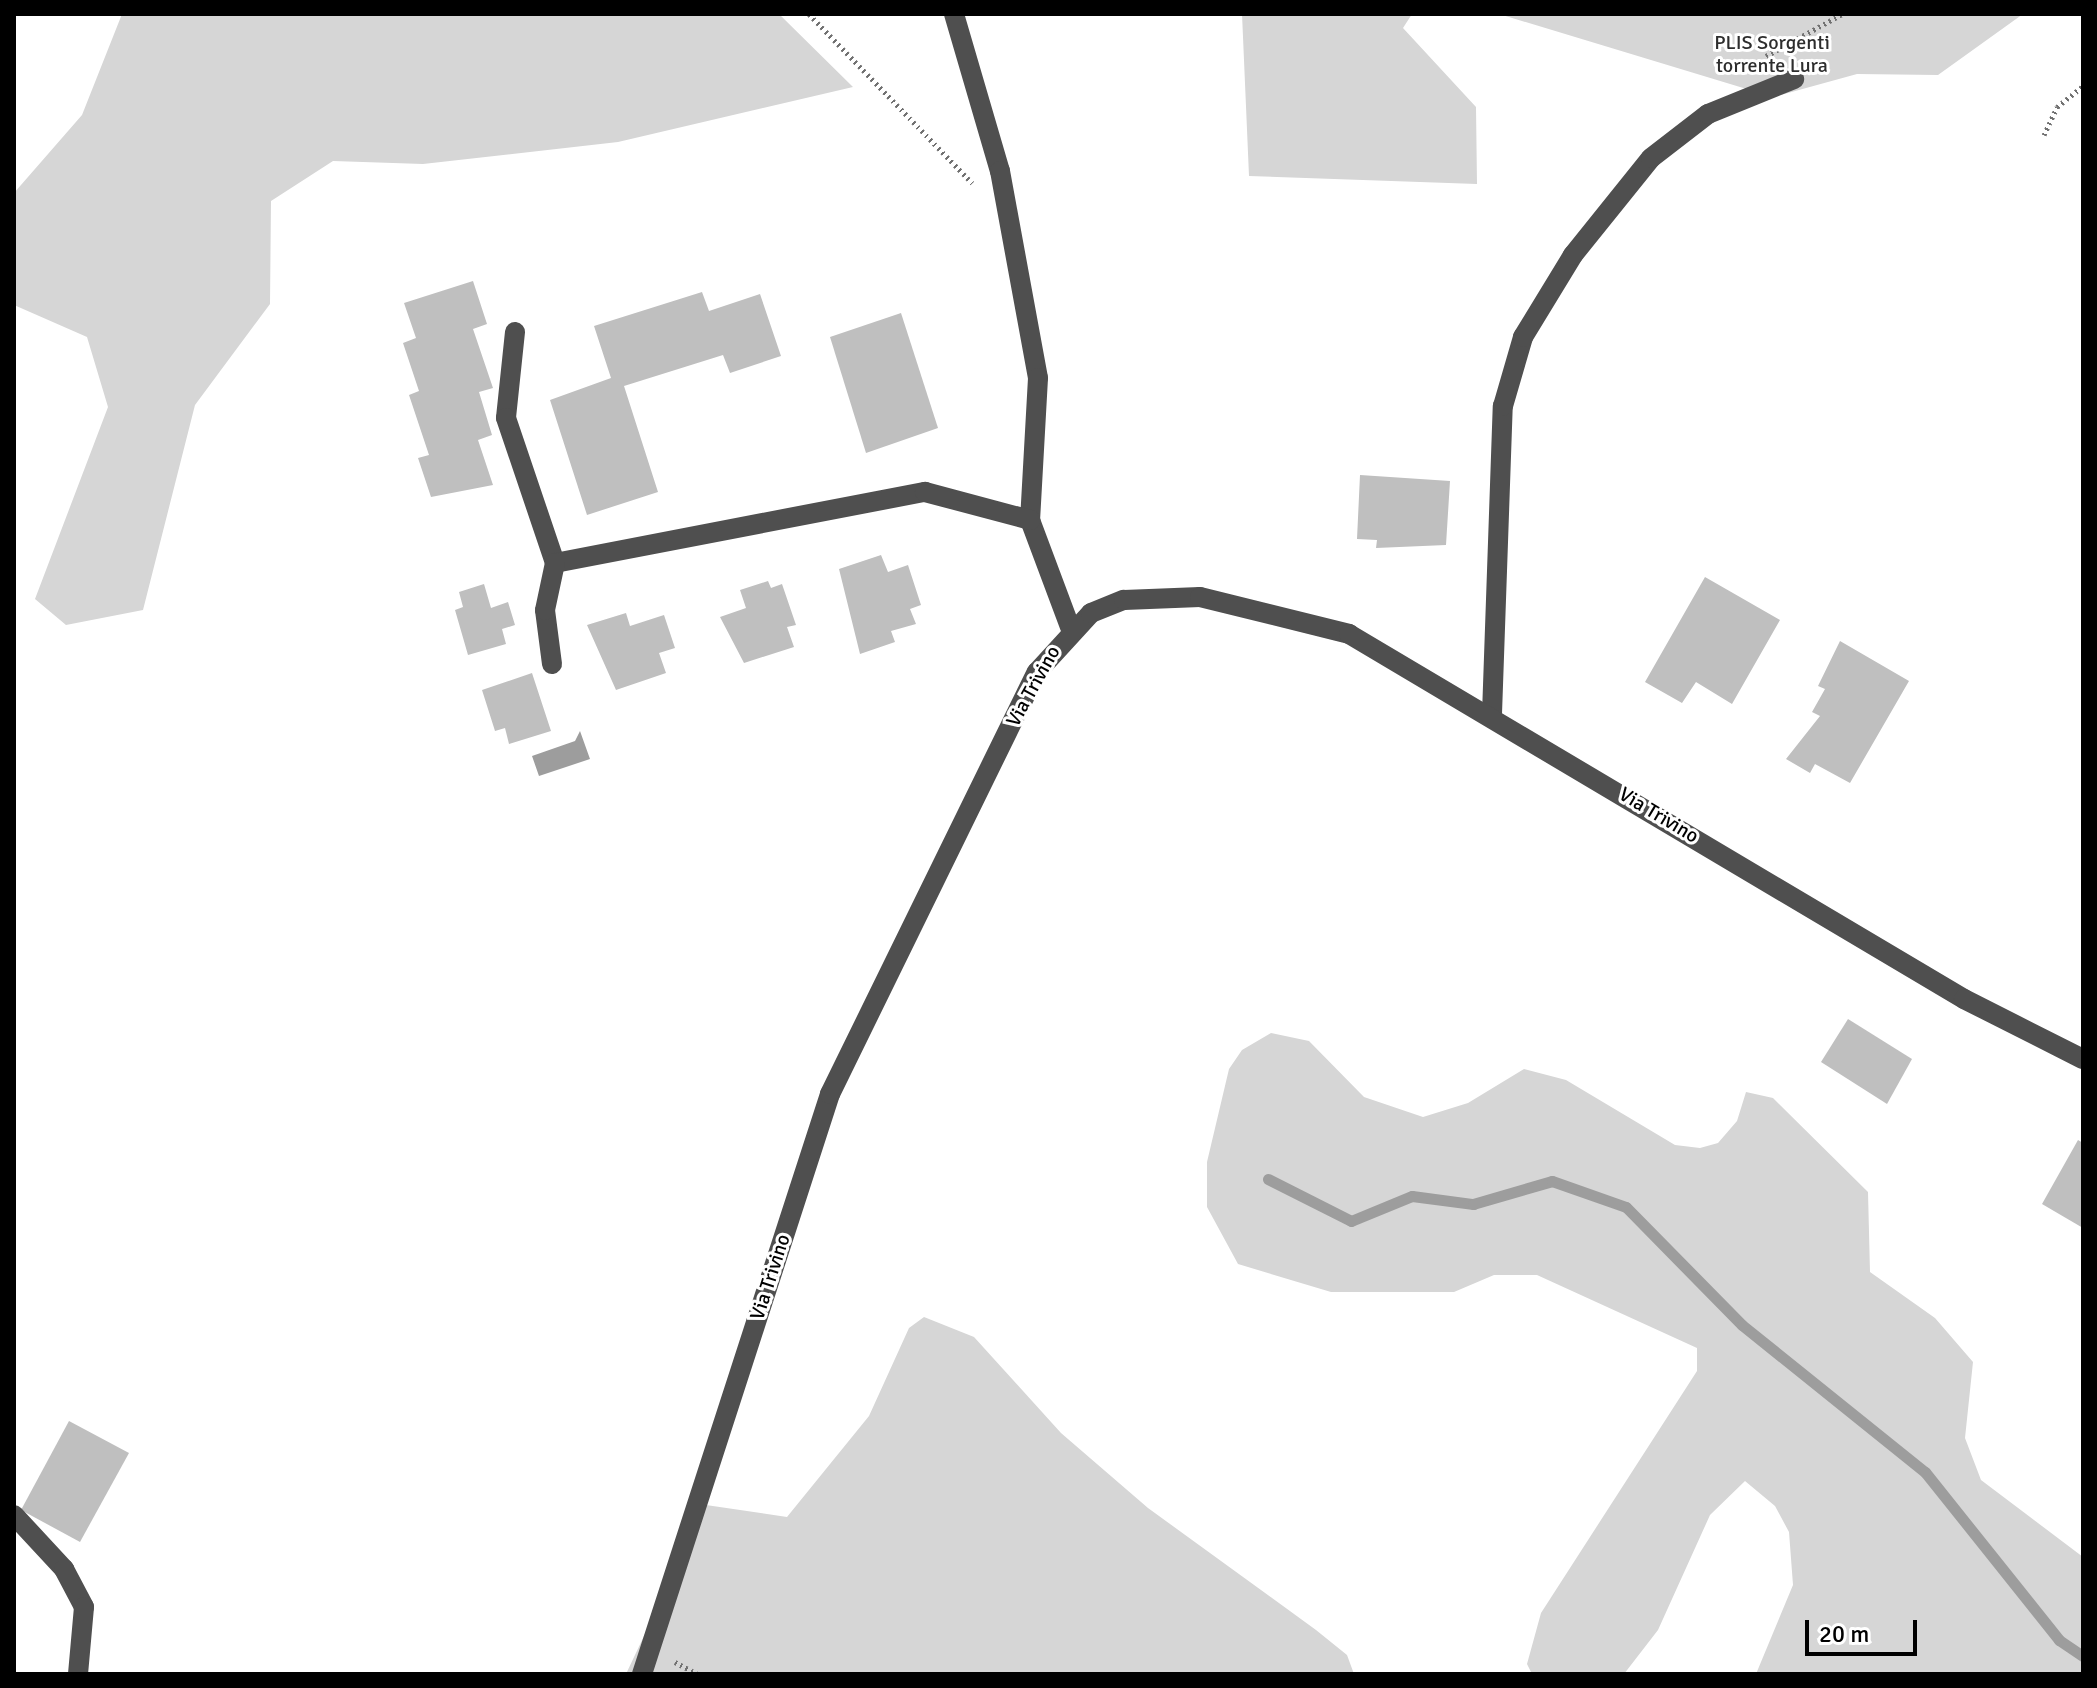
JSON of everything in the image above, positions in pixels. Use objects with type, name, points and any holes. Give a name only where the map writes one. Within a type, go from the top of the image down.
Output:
[{"type":"street","points":[[954,14],[1011,230],[1038,378],[1030,520],[1070,627]]},
{"type":"street","points":[[1492,714],[1503,406],[1523,337],[1573,255],[1651,158],[1708,114],[1794,79]]},
{"type":"street","points":[[515,332],[506,418],[555,563],[545,610],[552,664]]},
{"type":"street","points":[[555,563],[925,492],[1030,520]]},
{"type":"street","name":"Via Trivino","points":[[642,1674],[830,1094],[1037,672],[1070,627],[1124,600],[1200,597],[1349,634],[1492,714],[1964,999],[2083,1059]]},
{"type":"street","points":[[14,1515],[64,1569],[84,1607],[78,1674]]},
{"type":"path","points":[[809,14],[942,146],[1011,230]]},
{"type":"path","points":[[2044,135],[2057,107],[2083,86]]},
{"type":"green space","points":[[122,14],[779,14],[853,87],[618,142],[423,164],[333,161],[271,201],[270,304],[195,405],[143,610],[66,625],[35,599],[108,407],[87,337],[14,305],[14,193],[82,115]]},
{"type":"green space","points":[[1242,14],[1412,14],[1403,28],[1476,107],[1477,184],[1249,176]]},
{"type":"green space","name":"PLIS Sorgenti torrente Lura","points":[[1499,14],[2023,14],[1938,75],[1857,74],[1773,97]]},
{"type":"green space","points":[[1271,1033],[1309,1041],[1364,1097],[1423,1117],[1468,1103],[1524,1069],[1566,1080],[1675,1145],[1700,1148],[1718,1143],[1737,1121],[1746,1092],[1773,1098],[1868,1192],[1870,1272],[1935,1318],[1973,1362],[1965,1438],[1981,1480],[2083,1557],[2083,1674],[1756,1674],[1793,1585],[1789,1532],[1775,1506],[1745,1481],[1710,1515],[1658,1630],[1624,1674],[1532,1674],[1527,1664],[1541,1613],[1697,1371],[1697,1348],[1537,1275],[1494,1275],[1454,1292],[1331,1292],[1238,1264],[1207,1207],[1207,1162],[1229,1069],[1242,1050]]},
{"type":"green space","points":[[924,1317],[974,1337],[1061,1433],[1148,1508],[1347,1655],[1354,1674],[626,1674],[706,1505],[787,1517],[869,1416],[909,1328]]},
{"type":"shaded area","points":[[580,731],[590,759],[539,776],[532,756],[575,741]]},
{"type":"building","points":[[473,281],[487,324],[473,329],[493,388],[479,392],[492,435],[478,440],[493,485],[431,497],[418,458],[429,455],[409,395],[419,391],[403,343],[416,338],[404,303]]},
{"type":"building","points":[[702,292],[709,311],[760,294],[781,356],[730,373],[723,355],[624,386],[658,492],[587,515],[550,400],[611,378],[594,326]]},
{"type":"building","points":[[901,313],[938,428],[866,453],[830,337]]},
{"type":"building","points":[[1360,475],[1450,481],[1446,545],[1376,548],[1377,540],[1357,539]]},
{"type":"building","points":[[881,555],[888,572],[908,565],[921,605],[910,609],[916,624],[891,631],[895,642],[860,654],[839,569]]},
{"type":"building","points":[[1705,577],[1780,620],[1732,704],[1696,682],[1682,703],[1645,682]]},
{"type":"building","points":[[768,581],[771,588],[782,584],[796,625],[787,627],[794,647],[744,663],[720,617],[746,608],[740,590]]},
{"type":"building","points":[[484,584],[491,608],[508,602],[515,625],[502,629],[506,644],[468,655],[455,610],[463,607],[459,592]]},
{"type":"building","points":[[626,613],[630,626],[664,615],[675,648],[659,653],[666,673],[616,690],[587,625]]},
{"type":"building","points":[[1840,641],[1909,681],[1850,783],[1815,764],[1810,773],[1786,759],[1820,716],[1812,712],[1825,689],[1818,686]]},
{"type":"building","points":[[532,673],[551,731],[509,744],[505,728],[495,731],[482,690]]},
{"type":"building","points":[[1848,1019],[1912,1059],[1887,1104],[1821,1062]]},
{"type":"building","points":[[2078,1140],[2083,1143],[2083,1228],[2042,1204]]},
{"type":"building","points":[[69,1421],[129,1453],[80,1542],[21,1510]]},
{"type":"waterway","points":[[1268,1179],[1351,1221],[1412,1196],[1473,1204],[1552,1181],[1626,1207],[1742,1325],[1925,1472],[2059,1640],[2083,1656]]}]
